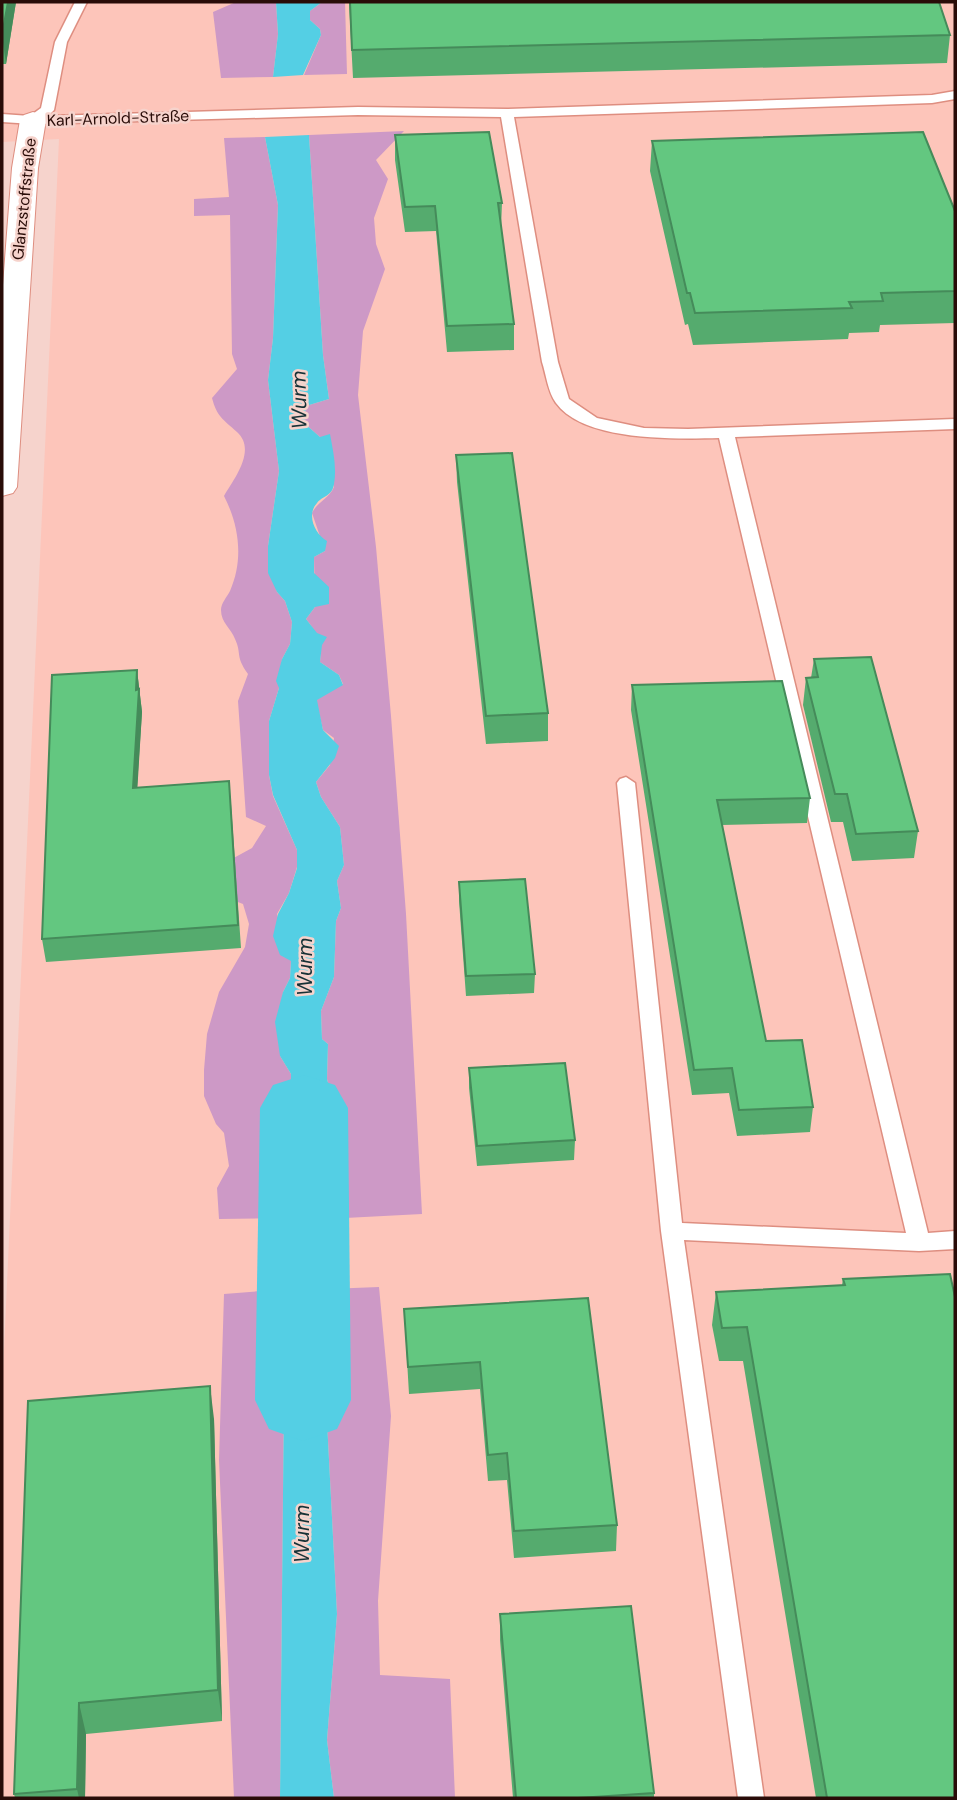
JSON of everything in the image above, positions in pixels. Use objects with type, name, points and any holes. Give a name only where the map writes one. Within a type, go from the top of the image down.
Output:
[{"type":"street","name":"Glanzstoffstraße","points":[[2,477],[8,300],[33,120]]},
{"type":"lane","points":[[33,120],[47,110],[61,42],[81,2]]},
{"type":"lane","name":"Karl-Arnold-Straße","points":[[2,118],[33,120],[358,111],[507,113],[932,99],[955,95]]},
{"type":"lane","points":[[507,113],[550,362],[562,401],[592,422],[644,433],[726,433],[955,424]]},
{"type":"lane","points":[[726,433],[919,1242]]},
{"type":"lane","points":[[626,783],[672,1231],[751,1798]]},
{"type":"lane","points":[[672,1231],[919,1242],[955,1240]]},
{"type":"shaded area","points":[[2,2],[276,2],[320,5],[322,2],[955,2],[955,1798],[2,1798],[2,1394],[59,139],[2,142]]},
{"type":"shaded area","points":[[236,2],[276,2],[278,34],[273,77],[221,78],[213,12]]},
{"type":"shaded area","points":[[322,2],[345,2],[347,74],[304,75],[321,35],[320,29],[310,20],[310,11]]},
{"type":"shaded area","points":[[404,131],[376,160],[388,179],[374,218],[376,244],[385,269],[363,331],[358,395],[376,547],[391,716],[406,914],[422,1214],[345,1218],[342,1191],[328,1140],[337,1116],[327,1079],[328,1044],[322,1039],[321,1011],[334,977],[336,921],[341,908],[337,881],[344,865],[340,827],[321,797],[316,782],[330,765],[334,738],[323,730],[316,700],[343,684],[339,675],[320,662],[318,639],[306,619],[315,607],[314,557],[325,551],[312,513],[334,487],[320,437],[304,423],[306,406],[329,399],[323,355],[309,135]]},
{"type":"shaded area","points":[[265,137],[278,205],[273,338],[268,380],[279,471],[268,546],[277,592],[285,601],[292,622],[290,644],[282,659],[279,688],[269,721],[269,775],[273,796],[297,850],[297,867],[289,893],[277,914],[291,961],[290,978],[283,992],[280,1056],[291,1074],[291,1100],[287,1115],[269,1138],[280,1183],[294,1196],[286,1218],[219,1219],[217,1188],[229,1166],[224,1133],[216,1124],[204,1096],[207,1034],[219,992],[245,947],[249,924],[243,904],[225,897],[219,866],[252,848],[266,826],[246,817],[238,701],[248,674],[241,663],[237,644],[221,610],[234,579],[238,555],[236,530],[224,496],[242,464],[245,447],[243,439],[218,414],[212,398],[237,369],[232,354],[230,215],[194,216],[194,199],[229,197],[224,138]]},
{"type":"shaded area","points":[[379,1287],[391,1416],[378,1601],[380,1675],[450,1679],[455,1798],[334,1798],[327,1740],[337,1614],[327,1421],[328,1289]]},
{"type":"shaded area","points":[[285,1289],[280,1798],[234,1798],[219,1460],[224,1294]]},
{"type":"water","points":[[276,2],[322,2],[310,11],[310,20],[320,29],[321,35],[303,75],[273,77],[278,34]]},
{"type":"water","points":[[309,135],[323,355],[329,399],[306,406],[304,423],[320,437],[330,434],[335,471],[331,491],[317,503],[312,513],[313,524],[327,541],[325,551],[314,557],[314,573],[329,587],[329,604],[315,607],[306,619],[317,633],[327,637],[322,645],[320,662],[339,675],[343,685],[317,700],[323,730],[339,746],[335,758],[316,782],[321,797],[340,827],[344,865],[337,881],[341,908],[336,921],[334,977],[321,1011],[322,1039],[328,1044],[327,1079],[337,1116],[328,1140],[342,1191],[345,1218],[286,1218],[294,1196],[269,1167],[269,1138],[287,1115],[291,1100],[291,1074],[280,1056],[275,1022],[283,992],[290,978],[291,961],[280,955],[273,936],[278,914],[289,893],[297,868],[297,850],[273,795],[269,775],[269,721],[279,688],[276,681],[282,659],[290,644],[292,622],[285,601],[277,592],[268,573],[268,546],[279,471],[268,380],[273,338],[278,205],[265,137]]},
{"type":"water","points":[[285,1289],[328,1289],[327,1421],[337,1614],[327,1740],[334,1798],[280,1798]]},
{"type":"building","points":[[2,2],[8,2],[2,35]]},
{"type":"building","points":[[350,2],[939,2],[950,35],[352,50]]},
{"type":"building","points":[[489,132],[502,203],[498,203],[514,324],[447,326],[435,206],[405,207],[395,135]]},
{"type":"building","points":[[923,132],[955,211],[955,291],[881,293],[883,301],[849,302],[852,308],[695,313],[690,293],[687,293],[652,141]]},
{"type":"building","points":[[512,453],[548,713],[486,716],[456,455]]},
{"type":"building","points":[[871,657],[918,831],[856,834],[847,794],[835,794],[806,678],[818,677],[814,659]]},
{"type":"building","points":[[137,670],[136,690],[139,689],[133,788],[229,781],[238,925],[42,939],[52,675]]},
{"type":"building","points":[[782,681],[810,798],[717,800],[766,1041],[802,1040],[813,1107],[739,1110],[732,1068],[694,1070],[632,685]]},
{"type":"building","points":[[525,879],[535,974],[466,976],[459,882]]},
{"type":"building","points":[[565,1063],[575,1140],[477,1146],[469,1068]]},
{"type":"building","points":[[950,1274],[955,1297],[955,1798],[827,1798],[747,1327],[722,1328],[716,1292],[845,1285],[843,1279]]},
{"type":"building","points":[[588,1298],[617,1525],[514,1531],[507,1453],[488,1455],[480,1362],[408,1367],[404,1309]]},
{"type":"building","points":[[210,1386],[218,1690],[79,1703],[77,1789],[14,1794],[28,1401]]},
{"type":"building","points":[[631,1606],[654,1793],[578,1798],[516,1798],[500,1614]]},
{"type":"waterway","name":"Wurm","points":[[303,1400],[304,1108]]}]
